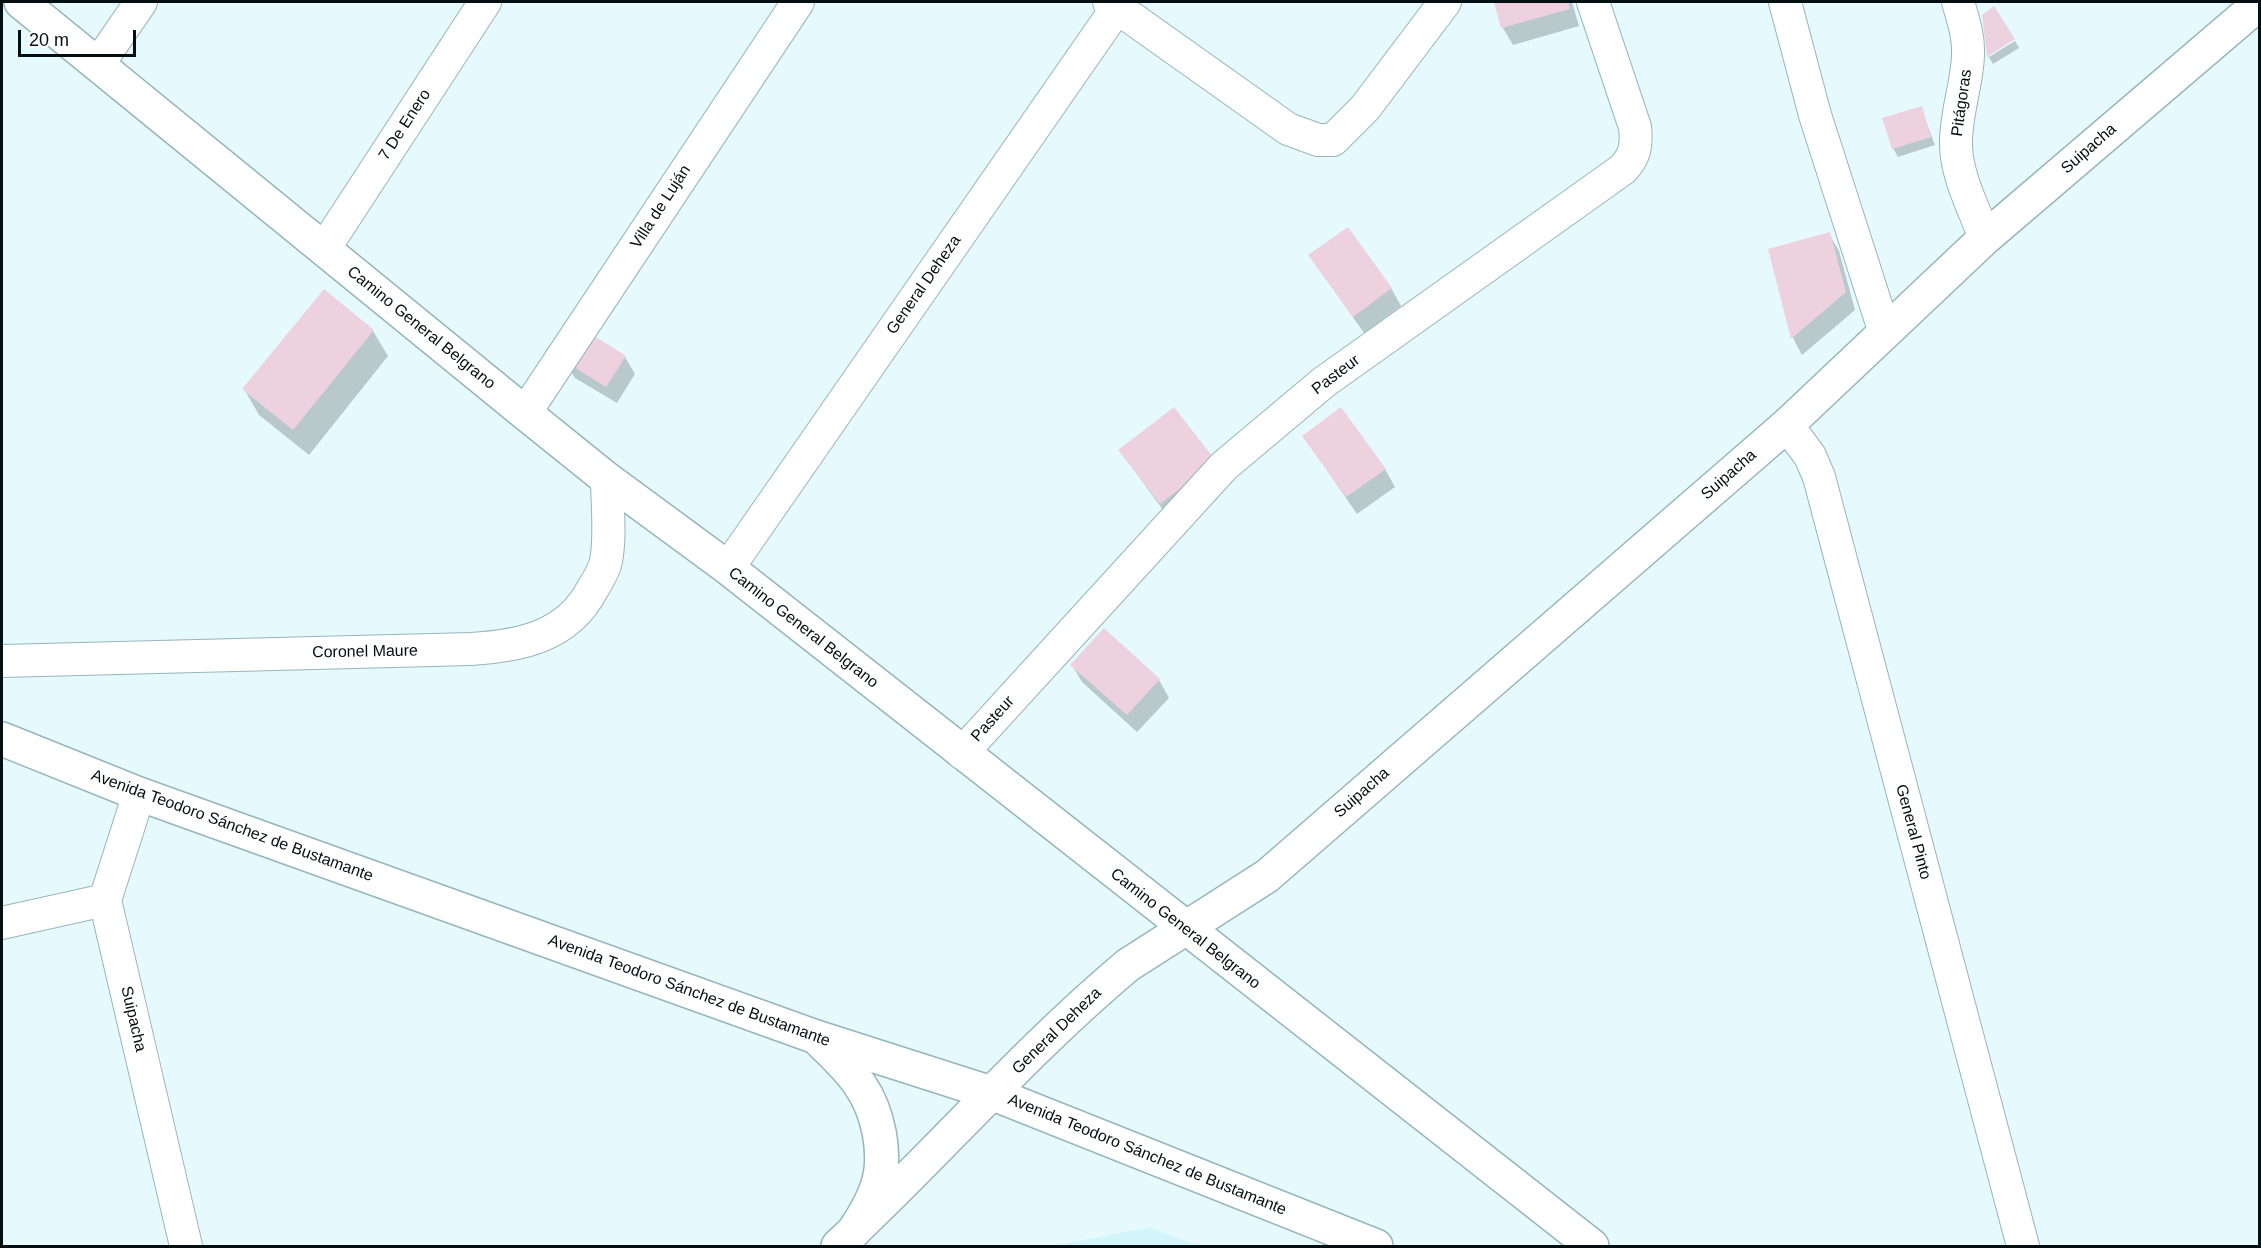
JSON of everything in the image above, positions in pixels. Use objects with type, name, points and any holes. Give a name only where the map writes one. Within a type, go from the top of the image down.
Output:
[{"type":"street","name":"Camino General Belgrano","points":[[21,2],[99,63],[608,479],[728,568],[1184,929],[1592,1246]]},
{"type":"street","points":[[99,63],[141,2]]},
{"type":"street","name":"7 De Enero","points":[[324,249],[485,2]]},
{"type":"street","name":"Villa de Luján","points":[[525,413],[798,2]]},
{"type":"street","points":[[1116,3],[1288,129],[1318,140],[1334,140],[1365,108],[1445,2]]},
{"type":"street","name":"Pasteur","points":[[963,753],[1224,466],[1324,382],[1623,170],[1632,158],[1637,143],[1635,127],[1593,2]]},
{"type":"street","points":[[1785,2],[1815,115],[1885,333]]},
{"type":"street","name":"Pitágoras","points":[[1958,2],[1968,40],[1968,58],[1956,123],[1956,148],[1960,172],[1985,238]]},
{"type":"street","name":"General Deheza","points":[[728,568],[1116,3]]},
{"type":"street","name":"Suipacha","points":[[1184,929],[1267,876],[1787,425],[1985,238],[2259,3]]},
{"type":"street","name":"General Pinto","points":[[1787,425],[1810,456],[1819,477],[2023,1246]]},
{"type":"street","name":"Coronel Maure","points":[[2,661],[471,649],[509,647],[540,638],[573,616],[586,601],[606,562],[608,479]]},
{"type":"street","name":"Avenida Teodoro Sánchez de Bustamante","points":[[2,739],[139,794],[816,1037],[991,1094],[1376,1246]]},
{"type":"street","points":[[2,923],[105,900],[139,794]]},
{"type":"street","name":"Suipacha","points":[[105,900],[186,1246]]},
{"type":"street","name":"General Deheza","points":[[846,1239],[991,1094],[1107,983],[1128,965],[1184,929]]},
{"type":"street","points":[[816,1037],[859,1084],[872,1106],[880,1141],[878,1185],[846,1239]]},
{"type":"shaded area","points":[[1151,1227],[1197,1246],[1052,1246]]},
{"type":"building","points":[[1494,2],[1568,2],[1570,9],[1501,28]]},
{"type":"building","points":[[1994,6],[2015,39],[1987,57],[1982,15]]},
{"type":"building","points":[[1922,106],[1931,137],[1892,149],[1882,118]]},
{"type":"building","points":[[1348,227],[1392,288],[1353,317],[1308,255]]},
{"type":"building","points":[[1830,232],[1846,292],[1791,339],[1768,249]]},
{"type":"building","points":[[324,289],[374,330],[293,430],[242,389]]},
{"type":"building","points":[[583,329],[626,356],[606,387],[564,361]]},
{"type":"building","points":[[1174,407],[1216,461],[1160,504],[1118,450]]},
{"type":"building","points":[[1341,407],[1386,469],[1346,497],[1302,436]]},
{"type":"building","points":[[1104,628],[1160,679],[1127,715],[1070,665]]}]
